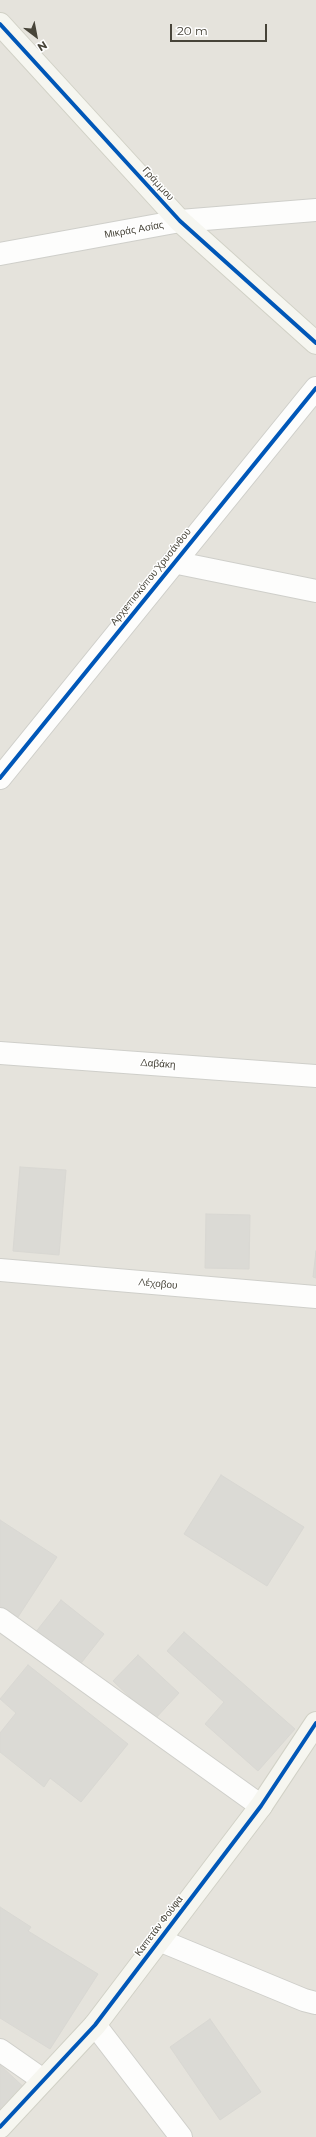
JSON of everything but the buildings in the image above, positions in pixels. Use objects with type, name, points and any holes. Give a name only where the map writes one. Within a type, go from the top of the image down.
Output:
[{"type":"street","name":"Γράμμου","points":[[0,24],[180,221],[316,343]]},
{"type":"street","name":"Μικράς Ασίας","points":[[0,254],[180,221],[316,210]]},
{"type":"street","name":"Αρχιεπισκόπου Χρυσάνθου","points":[[0,778],[173,562],[316,388]]},
{"type":"street","points":[[173,562],[316,591]]},
{"type":"street","name":"Δαβάκη","points":[[0,1053],[316,1076]]},
{"type":"street","name":"Λέχοβου","points":[[0,1270],[316,1297]]},
{"type":"street","points":[[0,1619],[261,1806]]},
{"type":"street","name":"Καπετάν Φούφα","points":[[0,2127],[95,2025],[261,1806],[316,1724]]},
{"type":"street","points":[[159,1940],[304,2000],[316,2003]]},
{"type":"street","points":[[95,2025],[181,2137]]},
{"type":"street","points":[[0,2050],[43,2080]]},
{"type":"shaded area","points":[[0,0],[316,0],[316,2137],[0,2137]]},
{"type":"cycle path","points":[[0,24],[180,221],[316,343]]},
{"type":"cycle path","points":[[0,778],[316,388]]},
{"type":"cycle path","points":[[0,2127],[95,2025],[261,1806],[316,1723]]}]
